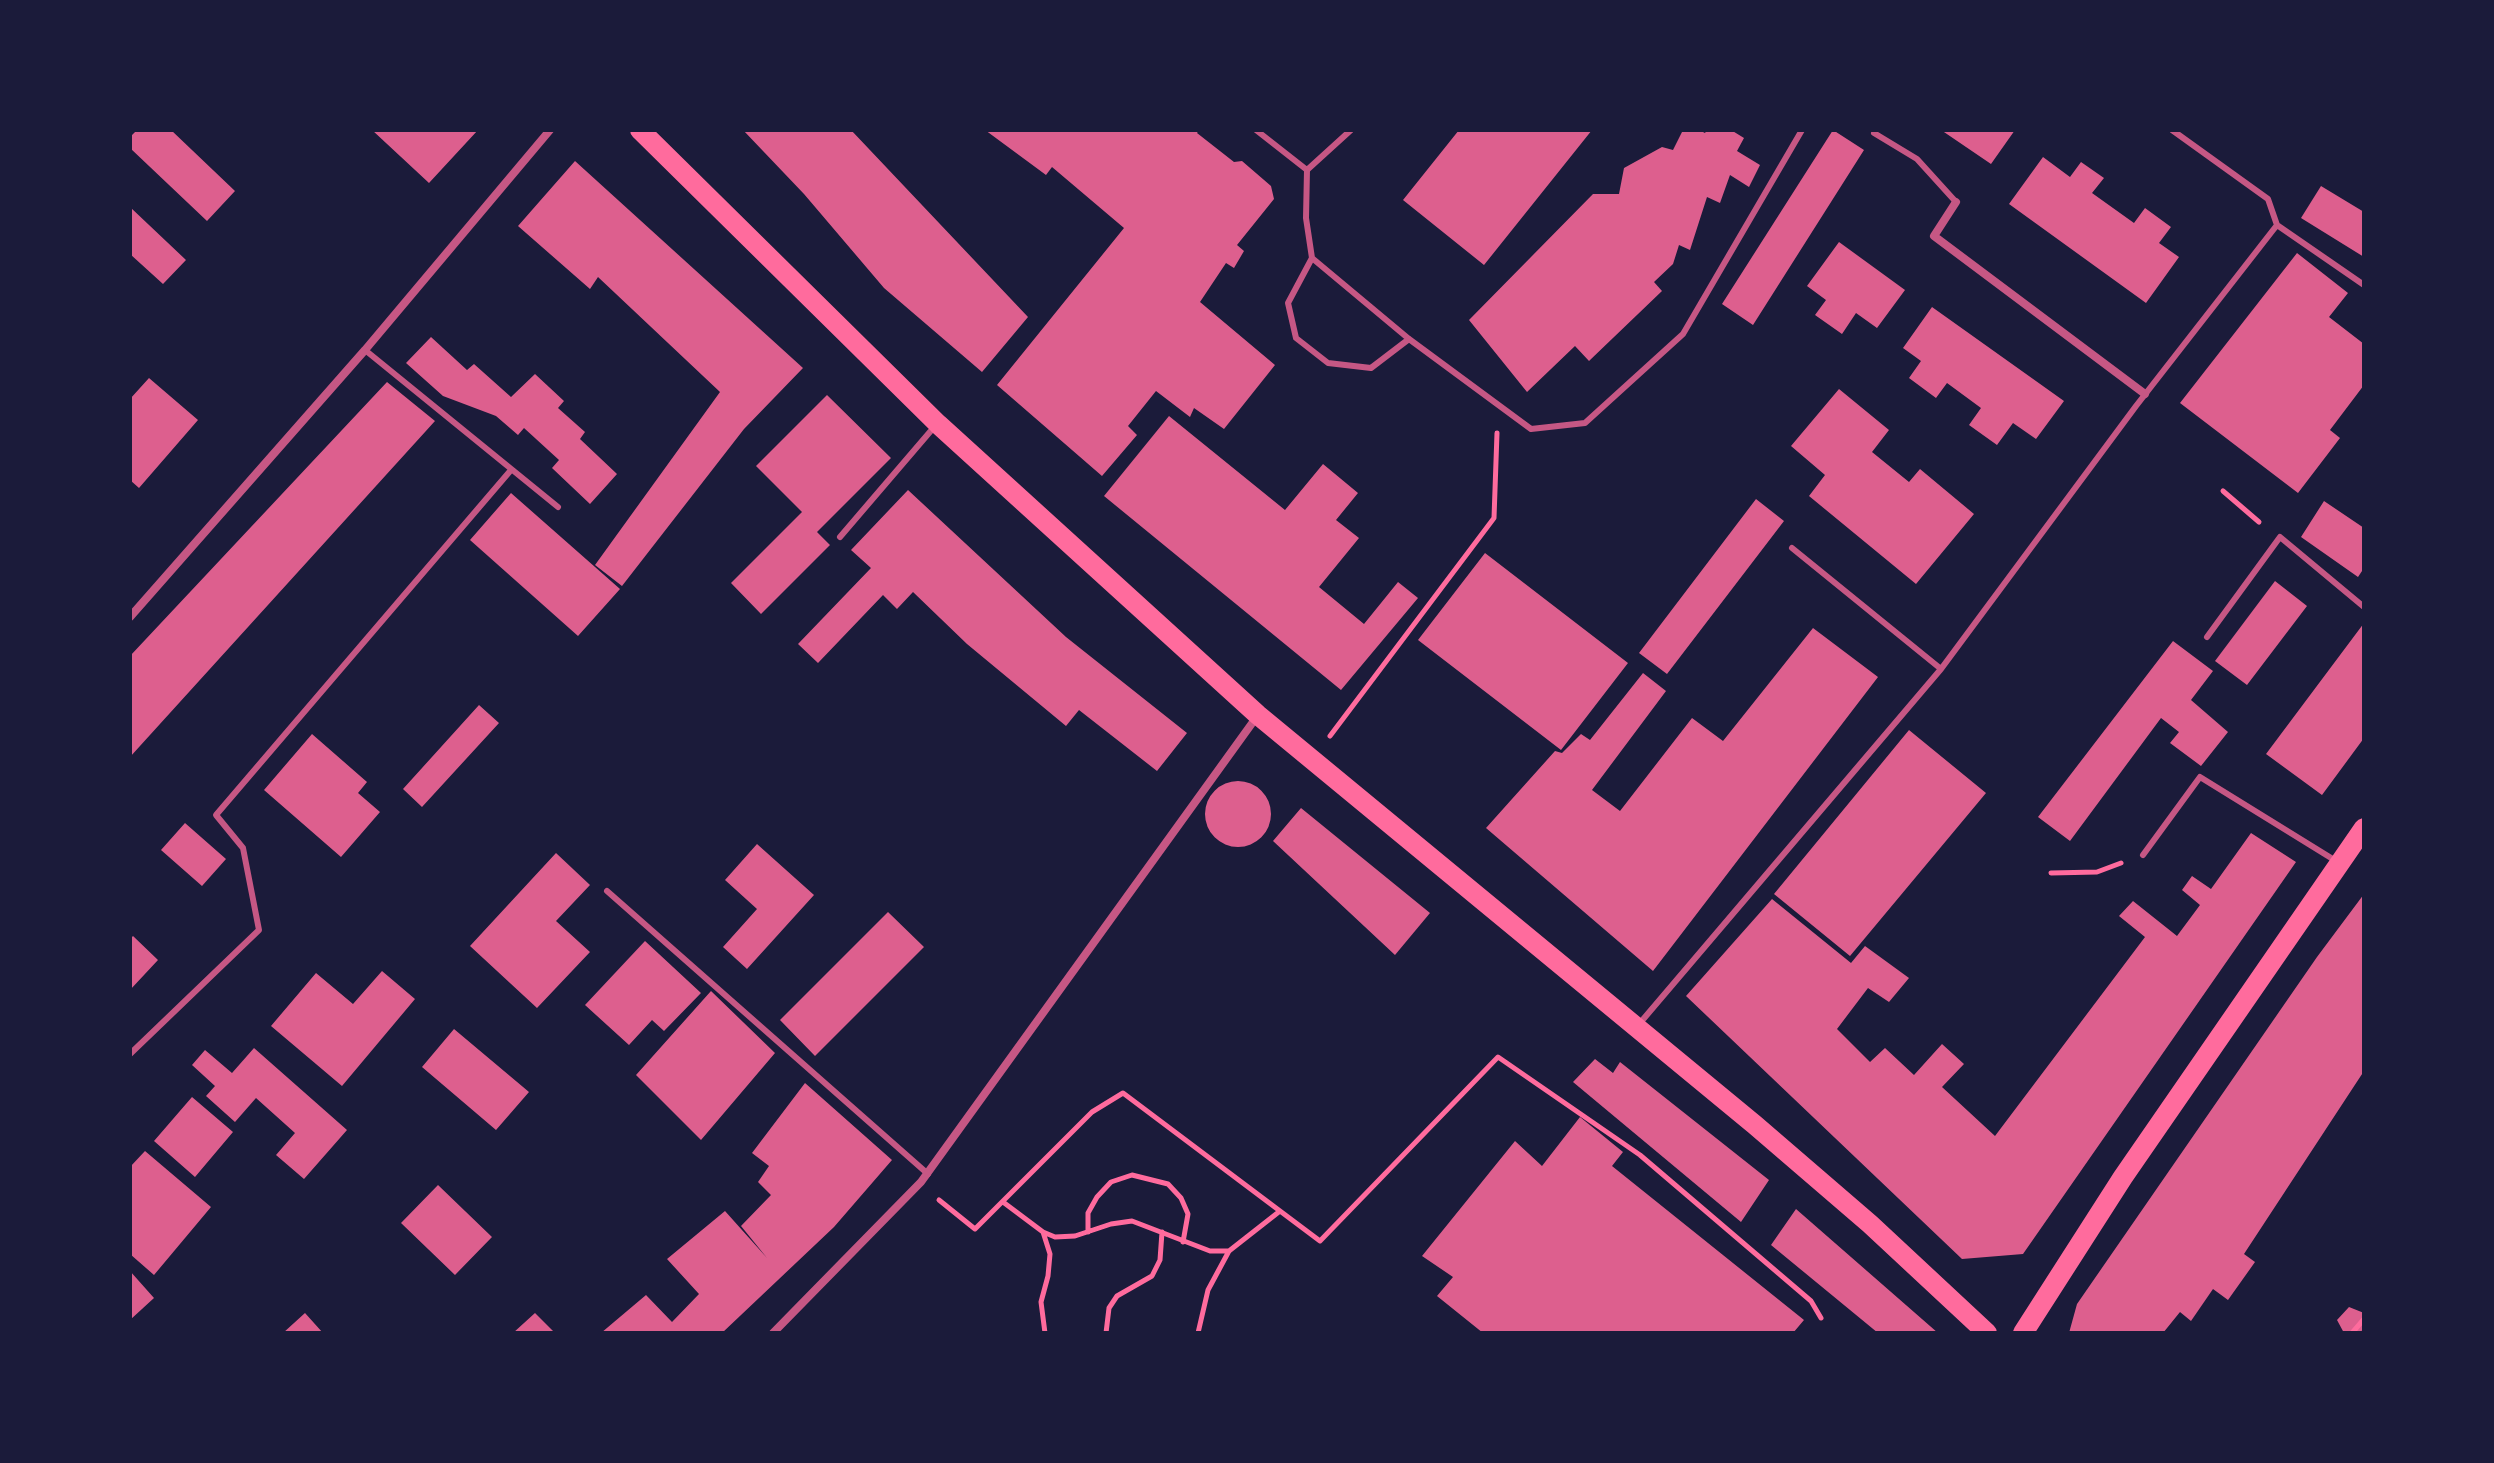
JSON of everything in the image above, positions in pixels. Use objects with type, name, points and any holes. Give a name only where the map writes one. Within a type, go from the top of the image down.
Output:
[{"type":"main road","points":[[640,130],[938,424],[1258,715],[1638,1026],[1870,1224],[1987,1333]]},
{"type":"main road","points":[[2023,1333],[2116,1188],[2364,828]]},
{"type":"street","points":[[130,617],[365,350],[550,130]]},
{"type":"street","points":[[1956,202],[1934,236],[2145,394]]},
{"type":"street","points":[[773,1333],[928,1174],[1258,715]]},
{"type":"lane","points":[[1256,130],[1307,170]]},
{"type":"lane","points":[[1351,130],[1307,170],[1306,218],[1312,258],[1288,303],[1296,338],[1328,363],[1371,368],[1409,339]]},
{"type":"lane","points":[[1312,258],[1409,339],[1531,429],[1585,423],[1683,334],[1802,130]]},
{"type":"lane","points":[[2172,130],[2268,199],[2277,225],[2364,285]]},
{"type":"lane","points":[[1874,133],[1917,159],[1956,202]]},
{"type":"lane","points":[[1638,1026],[1941,669],[2145,394],[2277,225]]},
{"type":"lane","points":[[365,350],[558,507]]},
{"type":"lane","points":[[840,537],[938,424]]},
{"type":"lane","points":[[130,1054],[259,930],[243,848],[216,815],[511,470]]},
{"type":"lane","points":[[2207,637],[2280,537],[2364,607]]},
{"type":"lane","points":[[1792,548],[1941,669]]},
{"type":"lane","points":[[2143,855],[2200,777],[2339,863]]},
{"type":"lane","points":[[607,891],[928,1174]]},
{"type":"path","points":[[1313,760],[1494,518],[1497,431],[1477,389]]},
{"type":"path","points":[[2223,491],[2280,537]]},
{"type":"path","points":[[2051,873],[2097,872],[2143,855]]},
{"type":"path","points":[[921,1182],[975,1229],[1092,1112],[1123,1093],[1320,1241],[1498,1057],[1640,1155],[1811,1301],[1821,1318]]},
{"type":"path","points":[[1088,1232],[1088,1213],[1097,1197],[1111,1182],[1132,1175],[1168,1184],[1181,1198],[1188,1214],[1183,1242]]},
{"type":"path","points":[[1003,1202],[1043,1232],[1055,1237],[1075,1236],[1111,1224],[1132,1221],[1210,1251],[1229,1251]]},
{"type":"path","points":[[1198,1333],[1208,1290],[1229,1251],[1280,1211]]},
{"type":"path","points":[[1043,1232],[1050,1254],[1041,1302],[1045,1333]]},
{"type":"path","points":[[1106,1333],[1109,1308],[1117,1296],[1152,1276],[1160,1260],[1162,1232]]},
{"type":"path","points":[[2352,1333],[2364,1319]]},
{"type":"building","points":[[137,130],[171,130],[235,191],[207,221],[130,148],[130,137]]},
{"type":"building","points":[[372,130],[478,130],[429,183]]},
{"type":"building","points":[[743,130],[851,130],[1028,317],[982,372],[884,288],[804,194]]},
{"type":"building","points":[[985,130],[1199,130],[1197,133],[1234,162],[1242,161],[1271,186],[1274,199],[1237,245],[1244,251],[1234,268],[1226,263],[1200,302],[1275,365],[1224,429],[1194,408],[1190,417],[1156,391],[1128,426],[1137,435],[1102,476],[997,385],[1124,228],[1052,167],[1046,175]]},
{"type":"building","points":[[1459,130],[1592,130],[1484,265],[1403,200]]},
{"type":"building","points":[[1683,130],[1705,133],[1707,130],[1731,130],[1744,138],[1737,151],[1760,165],[1749,187],[1730,175],[1720,203],[1707,197],[1690,250],[1679,245],[1673,264],[1654,282],[1662,291],[1589,361],[1575,346],[1527,392],[1469,320],[1593,194],[1619,194],[1624,168],[1662,147],[1673,150]]},
{"type":"building","points":[[1833,130],[1864,150],[1753,325],[1722,304]]},
{"type":"building","points":[[1941,130],[2015,130],[1991,164]]},
{"type":"building","points":[[2043,157],[2070,177],[2081,162],[2104,178],[2092,193],[2134,223],[2145,208],[2171,227],[2159,243],[2179,257],[2146,303],[2009,204]]},
{"type":"building","points":[[575,161],[803,368],[744,429],[622,586],[595,565],[720,392],[598,277],[590,289],[518,226]]},
{"type":"building","points":[[2321,186],[2364,212],[2364,257],[2301,218]]},
{"type":"building","points":[[130,207],[186,260],[163,284],[130,254]]},
{"type":"building","points":[[1839,242],[1905,290],[1877,328],[1856,313],[1842,334],[1815,315],[1826,300],[1807,286]]},
{"type":"building","points":[[2297,253],[2348,293],[2329,317],[2364,344],[2364,385],[2330,430],[2340,438],[2298,493],[2180,403]]},
{"type":"building","points":[[1932,307],[2064,401],[2036,439],[2013,423],[1997,445],[1969,425],[1981,408],[1947,383],[1936,398],[1909,378],[1921,361],[1903,348]]},
{"type":"building","points":[[431,337],[467,370],[474,364],[511,397],[535,374],[564,401],[558,408],[585,432],[580,439],[617,474],[590,504],[552,468],[559,460],[524,428],[518,435],[496,416],[443,396],[406,363]]},
{"type":"building","points":[[149,378],[198,420],[139,488],[130,480],[130,399]]},
{"type":"building","points":[[387,382],[435,421],[130,757],[130,656]]},
{"type":"building","points":[[1839,389],[1889,430],[1872,452],[1909,482],[1920,469],[1974,514],[1916,584],[1809,496],[1825,475],[1791,446]]},
{"type":"building","points":[[827,395],[891,458],[817,532],[830,545],[761,614],[731,583],[802,512],[756,466]]},
{"type":"building","points":[[1169,416],[1285,510],[1323,464],[1358,493],[1336,520],[1359,538],[1319,587],[1364,624],[1398,582],[1418,598],[1341,690],[1104,496]]},
{"type":"building","points":[[908,490],[1066,637],[1187,733],[1157,771],[1079,710],[1066,726],[967,644],[913,592],[897,609],[883,595],[818,663],[798,644],[871,568],[851,550]]},
{"type":"building","points":[[511,493],[620,589],[578,636],[470,540]]},
{"type":"building","points":[[1756,499],[1784,521],[1667,674],[1639,653]]},
{"type":"building","points":[[2324,501],[2364,528],[2364,568],[2358,577],[2301,537]]},
{"type":"building","points":[[1485,553],[1628,663],[1561,750],[1418,640]]},
{"type":"building","points":[[2275,581],[2307,606],[2247,685],[2215,661]]},
{"type":"building","points":[[2364,623],[2364,738],[2322,795],[2266,754]]},
{"type":"building","points":[[1813,628],[1878,677],[1653,971],[1486,828],[1555,751],[1562,753],[1581,734],[1590,740],[1643,673],[1666,691],[1592,790],[1620,811],[1692,718],[1723,741]]},
{"type":"building","points":[[2173,641],[2213,671],[2191,700],[2228,732],[2201,766],[2170,743],[2179,732],[2161,718],[2070,841],[2038,817]]},
{"type":"building","points":[[479,705],[499,723],[422,807],[403,789]]},
{"type":"building","points":[[1909,730],[1986,793],[1850,956],[1774,894]]},
{"type":"building","points":[[312,734],[367,782],[358,793],[380,812],[341,857],[264,790]]},
{"type":"building","points":[[1238,781],[1251,783],[1266,796],[1271,814],[1269,827],[1256,842],[1238,847],[1225,845],[1210,832],[1205,814],[1207,801],[1220,786]]},
{"type":"building","points":[[1301,808],[1430,913],[1395,955],[1273,841]]},
{"type":"building","points":[[185,823],[226,859],[202,886],[161,850]]},
{"type":"building","points":[[2251,833],[2296,862],[2023,1254],[1962,1259],[1686,996],[1772,899],[1851,963],[1865,946],[1909,978],[1889,1002],[1868,988],[1837,1029],[1870,1062],[1885,1048],[1914,1075],[1942,1044],[1964,1064],[1942,1087],[1995,1136],[2145,937],[2119,916],[2133,901],[2177,936],[2200,905],[2182,890],[2192,876],[2211,889]]},
{"type":"building","points":[[757,844],[814,895],[747,969],[723,947],[757,909],[725,880]]},
{"type":"building","points":[[556,853],[590,885],[556,921],[590,952],[537,1008],[470,946]]},
{"type":"building","points":[[2364,894],[2364,1071],[2244,1254],[2255,1262],[2228,1300],[2213,1289],[2191,1321],[2180,1312],[2163,1333],[2069,1333],[2077,1304]]},
{"type":"building","points":[[888,912],[924,947],[815,1056],[780,1020]]},
{"type":"building","points":[[133,936],[158,960],[130,990],[130,939]]},
{"type":"building","points":[[645,941],[701,993],[664,1031],[652,1020],[629,1045],[585,1005]]},
{"type":"building","points":[[382,971],[415,999],[342,1086],[271,1026],[316,973],[353,1004]]},
{"type":"building","points":[[711,991],[775,1053],[701,1140],[636,1075]]},
{"type":"building","points":[[454,1029],[529,1092],[496,1130],[422,1067]]},
{"type":"building","points":[[254,1048],[347,1130],[304,1179],[276,1155],[295,1133],[256,1098],[235,1122],[206,1096],[215,1086],[192,1065],[205,1050],[232,1073]]},
{"type":"building","points":[[1595,1059],[1613,1073],[1620,1062],[1769,1180],[1741,1222],[1573,1082]]},
{"type":"building","points":[[805,1083],[892,1160],[834,1227],[722,1333],[601,1333],[646,1295],[672,1322],[699,1294],[667,1259],[725,1211],[767,1258],[741,1226],[771,1195],[758,1182],[769,1166],[752,1153]]},
{"type":"building","points":[[192,1097],[233,1132],[195,1177],[154,1141]]},
{"type":"building","points":[[1580,1117],[1623,1152],[1612,1166],[1804,1320],[1793,1333],[1483,1333],[1437,1296],[1453,1277],[1422,1256],[1515,1141],[1542,1166]]},
{"type":"building","points":[[145,1151],[211,1207],[154,1275],[130,1254],[130,1167]]},
{"type":"building","points":[[438,1185],[492,1237],[455,1275],[401,1223]]},
{"type":"building","points":[[1796,1209],[1938,1333],[1878,1333],[1771,1245]]},
{"type":"building","points":[[130,1271],[154,1298],[130,1320]]},
{"type":"building","points":[[2349,1307],[2364,1313],[2364,1328],[2360,1333],[2344,1333],[2337,1320]]},
{"type":"building","points":[[305,1313],[323,1333],[283,1333]]},
{"type":"building","points":[[535,1313],[555,1333],[513,1333]]}]
